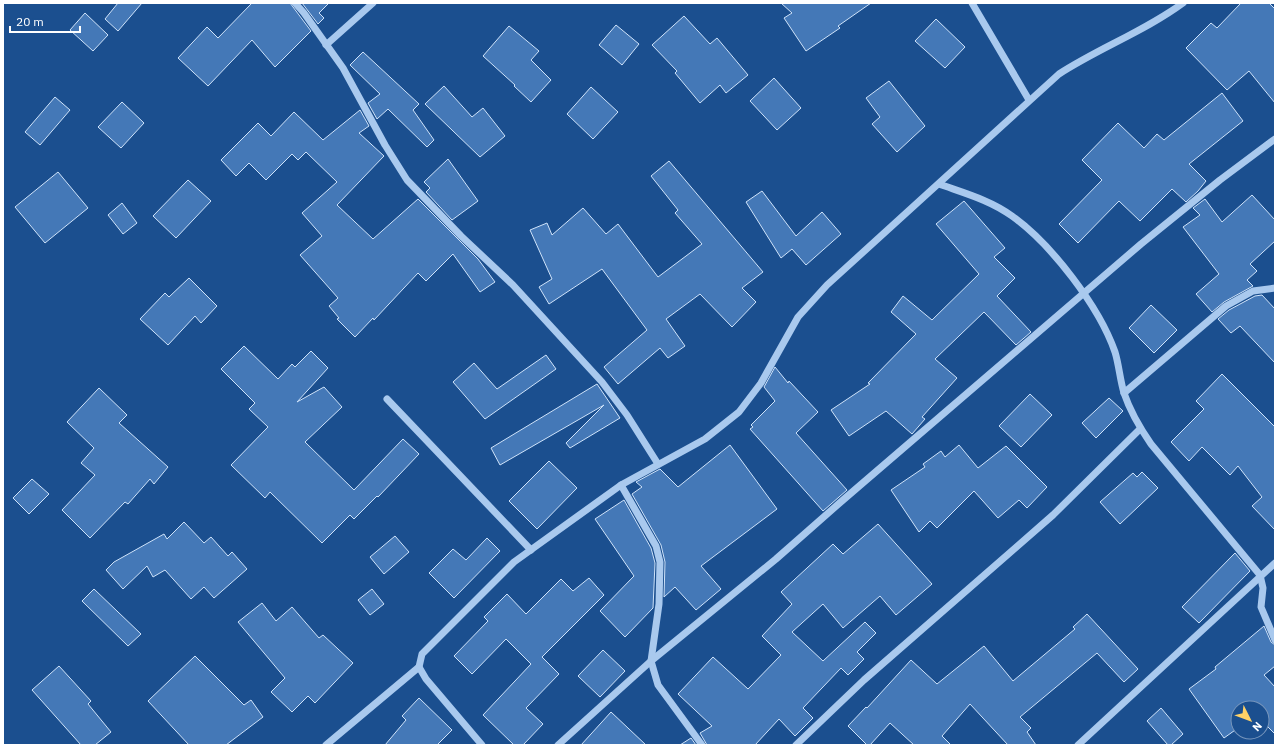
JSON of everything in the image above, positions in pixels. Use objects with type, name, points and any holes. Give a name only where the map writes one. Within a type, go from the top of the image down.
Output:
[{"type":"street","points":[[294,3],[304,13],[343,68],[385,145],[407,180],[461,236],[513,284],[602,382],[627,415],[658,464]]},
{"type":"street","points":[[326,45],[373,3]]},
{"type":"street","points":[[972,3],[1028,100]]},
{"type":"street","points":[[326,745],[419,667],[422,654],[494,580],[531,550],[621,484],[705,439],[739,412],[761,383],[798,317],[827,285],[940,184],[1028,100],[1059,74],[1078,62],[1162,18],[1183,3]]},
{"type":"street","points":[[558,745],[651,661],[776,559],[1084,293],[1220,180],[1275,139]]},
{"type":"street","points":[[940,184],[990,203],[1012,216],[1042,243],[1084,293],[1104,325],[1115,353],[1124,393],[1140,429],[1260,575],[1263,588],[1261,607],[1275,640]]},
{"type":"street","points":[[1124,393],[1226,306],[1253,291],[1275,288]]},
{"type":"street","points":[[387,399],[531,550]]},
{"type":"street","points":[[796,745],[864,680],[1052,515],[1140,429]]},
{"type":"street","points":[[621,484],[656,546],[660,562],[658,604],[651,661],[658,685],[702,745]]},
{"type":"street","points":[[1078,745],[1260,575],[1275,563]]},
{"type":"street","points":[[419,667],[426,679],[482,745]]},
{"type":"building","points":[[118,3],[142,3],[118,31],[105,19]]},
{"type":"building","points":[[252,3],[290,3],[311,31],[275,67],[252,40],[208,86],[178,58],[207,27],[218,38]]},
{"type":"building","points":[[302,3],[329,3],[319,13],[324,18],[318,24]]},
{"type":"building","points":[[781,3],[871,3],[838,26],[840,28],[806,51],[784,18],[792,13]]},
{"type":"building","points":[[1241,3],[1269,3],[1275,9],[1275,103],[1249,71],[1227,90],[1186,48],[1211,23],[1217,28]]},
{"type":"building","points":[[85,13],[108,35],[93,51],[70,30]]},
{"type":"building","points":[[684,16],[710,44],[717,38],[748,75],[726,93],[720,85],[700,103],[675,73],[677,71],[652,45]]},
{"type":"building","points":[[936,19],[965,47],[945,68],[915,41]]},
{"type":"building","points":[[616,25],[639,44],[622,65],[599,45]]},
{"type":"building","points":[[509,26],[539,51],[531,60],[551,80],[531,102],[514,86],[515,85],[483,56]]},
{"type":"building","points":[[363,52],[419,104],[413,110],[434,140],[427,147],[388,109],[377,119],[368,103],[380,94],[350,65]]},
{"type":"building","points":[[774,78],[801,108],[777,130],[750,101]]},
{"type":"building","points":[[889,81],[925,126],[897,152],[872,124],[880,117],[866,98]]},
{"type":"building","points":[[444,86],[472,117],[483,108],[505,136],[480,157],[425,104]]},
{"type":"building","points":[[591,87],[618,112],[593,139],[567,114]]},
{"type":"building","points":[[1222,93],[1243,121],[1189,164],[1206,181],[1186,202],[1172,189],[1140,221],[1119,201],[1078,243],[1059,224],[1102,180],[1082,160],[1118,123],[1144,148],[1157,134],[1164,140]]},
{"type":"building","points":[[55,97],[70,110],[40,145],[25,132]]},
{"type":"building","points":[[122,102],[144,123],[121,148],[98,127]]},
{"type":"building","points":[[360,110],[369,126],[359,133],[384,156],[337,205],[373,239],[418,199],[478,259],[495,282],[480,292],[453,254],[426,281],[418,273],[374,320],[373,318],[355,337],[337,319],[339,318],[329,306],[338,298],[300,255],[322,236],[302,213],[337,182],[306,152],[298,160],[292,154],[266,180],[249,163],[236,176],[221,160],[258,123],[271,136],[294,112],[323,140]]},
{"type":"building","points":[[448,159],[478,201],[452,220],[426,192],[430,188],[424,182]]},
{"type":"building","points":[[669,161],[763,272],[742,288],[756,302],[732,327],[700,294],[666,319],[685,346],[668,358],[660,348],[618,384],[604,367],[647,330],[602,269],[549,304],[539,287],[552,279],[530,230],[547,223],[552,235],[583,208],[606,234],[618,224],[658,277],[702,244],[675,213],[678,210],[651,176]]},
{"type":"building","points":[[58,172],[88,208],[45,243],[15,207]]},
{"type":"building","points":[[188,180],[211,201],[176,238],[153,216]]},
{"type":"building","points":[[762,191],[796,236],[822,212],[841,234],[806,265],[792,249],[781,258],[746,202]]},
{"type":"building","points":[[1252,195],[1275,220],[1275,241],[1250,264],[1257,271],[1247,280],[1253,286],[1224,302],[1212,312],[1196,294],[1219,274],[1183,227],[1200,215],[1193,208],[1205,199],[1222,222]]},
{"type":"building","points":[[964,201],[1005,248],[994,257],[1015,278],[997,296],[1031,332],[1016,345],[984,312],[935,359],[957,378],[922,417],[925,419],[912,434],[886,411],[849,436],[831,410],[870,384],[868,383],[916,334],[891,312],[903,296],[932,320],[979,274],[936,224]]},
{"type":"building","points":[[122,203],[137,223],[123,234],[108,215]]},
{"type":"building","points":[[189,278],[217,306],[201,323],[195,316],[168,345],[140,319],[165,293],[169,297]]},
{"type":"building","points":[[1262,295],[1275,309],[1275,363],[1240,326],[1231,333],[1218,319],[1229,310],[1255,296]]},
{"type":"building","points":[[1151,305],[1177,330],[1154,353],[1129,328]]},
{"type":"building","points":[[244,346],[278,379],[292,364],[295,367],[311,351],[328,368],[297,402],[324,387],[342,407],[305,442],[354,490],[403,439],[419,454],[378,497],[377,496],[354,519],[350,515],[322,543],[270,492],[265,498],[231,465],[268,427],[249,409],[255,403],[221,369]]},
{"type":"building","points":[[546,355],[556,369],[485,419],[453,382],[474,363],[497,389]]},
{"type":"building","points":[[775,367],[788,383],[789,381],[818,412],[796,433],[847,490],[823,511],[750,429],[753,427],[751,425],[775,401],[764,387]]},
{"type":"building","points":[[1222,374],[1275,427],[1275,530],[1252,506],[1262,497],[1238,466],[1230,475],[1202,447],[1189,461],[1171,442],[1204,409],[1196,401]]},
{"type":"building","points":[[597,384],[620,418],[570,448],[566,443],[604,405],[500,465],[491,448]]},
{"type":"building","points":[[99,388],[127,415],[119,423],[168,467],[154,484],[150,479],[128,504],[125,502],[90,538],[62,510],[95,475],[81,463],[94,448],[67,422]]},
{"type":"building","points":[[1030,394],[1052,415],[1021,447],[999,426]]},
{"type":"building","points":[[1109,398],[1123,411],[1096,438],[1082,423]]},
{"type":"building","points":[[730,445],[777,509],[701,566],[721,589],[696,610],[675,587],[664,597],[665,562],[661,545],[632,494],[642,487],[636,482],[660,469],[678,487]]},
{"type":"building","points":[[959,445],[978,468],[1006,446],[1047,487],[1027,508],[1019,500],[998,518],[974,491],[937,528],[930,521],[919,532],[891,490],[925,467],[923,464],[941,451],[945,457]]},
{"type":"building","points":[[549,461],[577,488],[537,529],[509,501]]},
{"type":"building","points":[[1142,472],[1158,488],[1120,524],[1100,502],[1133,473],[1137,477]]},
{"type":"building","points":[[32,479],[49,494],[29,514],[13,498]]},
{"type":"building","points":[[624,500],[651,548],[655,563],[653,608],[625,637],[600,611],[634,576],[595,519]]},
{"type":"building","points":[[184,522],[204,543],[211,537],[228,556],[232,552],[247,569],[214,598],[204,587],[191,599],[165,570],[153,577],[147,566],[123,589],[106,570],[114,562],[164,534],[167,539]]},
{"type":"building","points":[[878,524],[932,584],[896,615],[880,596],[843,628],[823,604],[792,632],[823,661],[865,622],[876,633],[857,652],[864,659],[848,675],[841,668],[803,708],[813,718],[795,736],[779,719],[755,745],[707,745],[700,733],[712,726],[678,694],[713,657],[748,689],[781,655],[762,636],[792,604],[781,592],[833,544],[843,554]]},
{"type":"building","points":[[395,536],[409,552],[384,574],[370,557]]},
{"type":"building","points":[[487,538],[500,551],[454,598],[429,573],[453,549],[466,560]]},
{"type":"building","points":[[1235,553],[1250,571],[1199,623],[1182,607]]},
{"type":"building","points":[[589,578],[604,595],[542,657],[559,674],[526,708],[543,724],[523,745],[514,745],[483,715],[531,664],[506,639],[472,674],[454,656],[488,621],[484,617],[507,594],[526,614],[561,579],[573,591]]},
{"type":"building","points":[[94,589],[141,634],[128,646],[82,601]]},
{"type":"building","points":[[372,589],[384,604],[370,615],[358,600]]},
{"type":"building","points":[[262,603],[276,621],[292,607],[319,638],[323,635],[353,663],[315,703],[308,696],[292,712],[271,692],[285,678],[238,622]]},
{"type":"building","points":[[1087,614],[1138,669],[1124,682],[1097,653],[1020,717],[1031,728],[1027,732],[1036,745],[1008,745],[970,704],[942,736],[951,745],[914,745],[890,723],[870,745],[867,745],[848,726],[866,707],[867,708],[911,660],[937,684],[984,646],[1013,681],[1075,629],[1073,627]]},
{"type":"building","points":[[1264,626],[1271,642],[1275,645],[1275,666],[1264,675],[1275,687],[1275,734],[1270,729],[1270,700],[1230,700],[1230,734],[1224,738],[1189,689],[1216,669],[1215,667]]},
{"type":"building","points":[[603,650],[625,671],[600,697],[578,676]]},
{"type":"building","points":[[195,656],[244,705],[251,700],[263,717],[226,745],[189,745],[148,701]]},
{"type":"building","points":[[59,666],[91,701],[88,704],[111,732],[95,745],[81,745],[32,690]]},
{"type":"building","points":[[419,698],[452,730],[437,745],[385,745],[406,720],[402,716]]},
{"type":"building","points":[[1161,708],[1183,734],[1171,745],[1168,745],[1147,721]]},
{"type":"building","points":[[611,712],[646,745],[581,745]]},
{"type":"building","points":[[691,738],[696,745],[680,745]]}]
